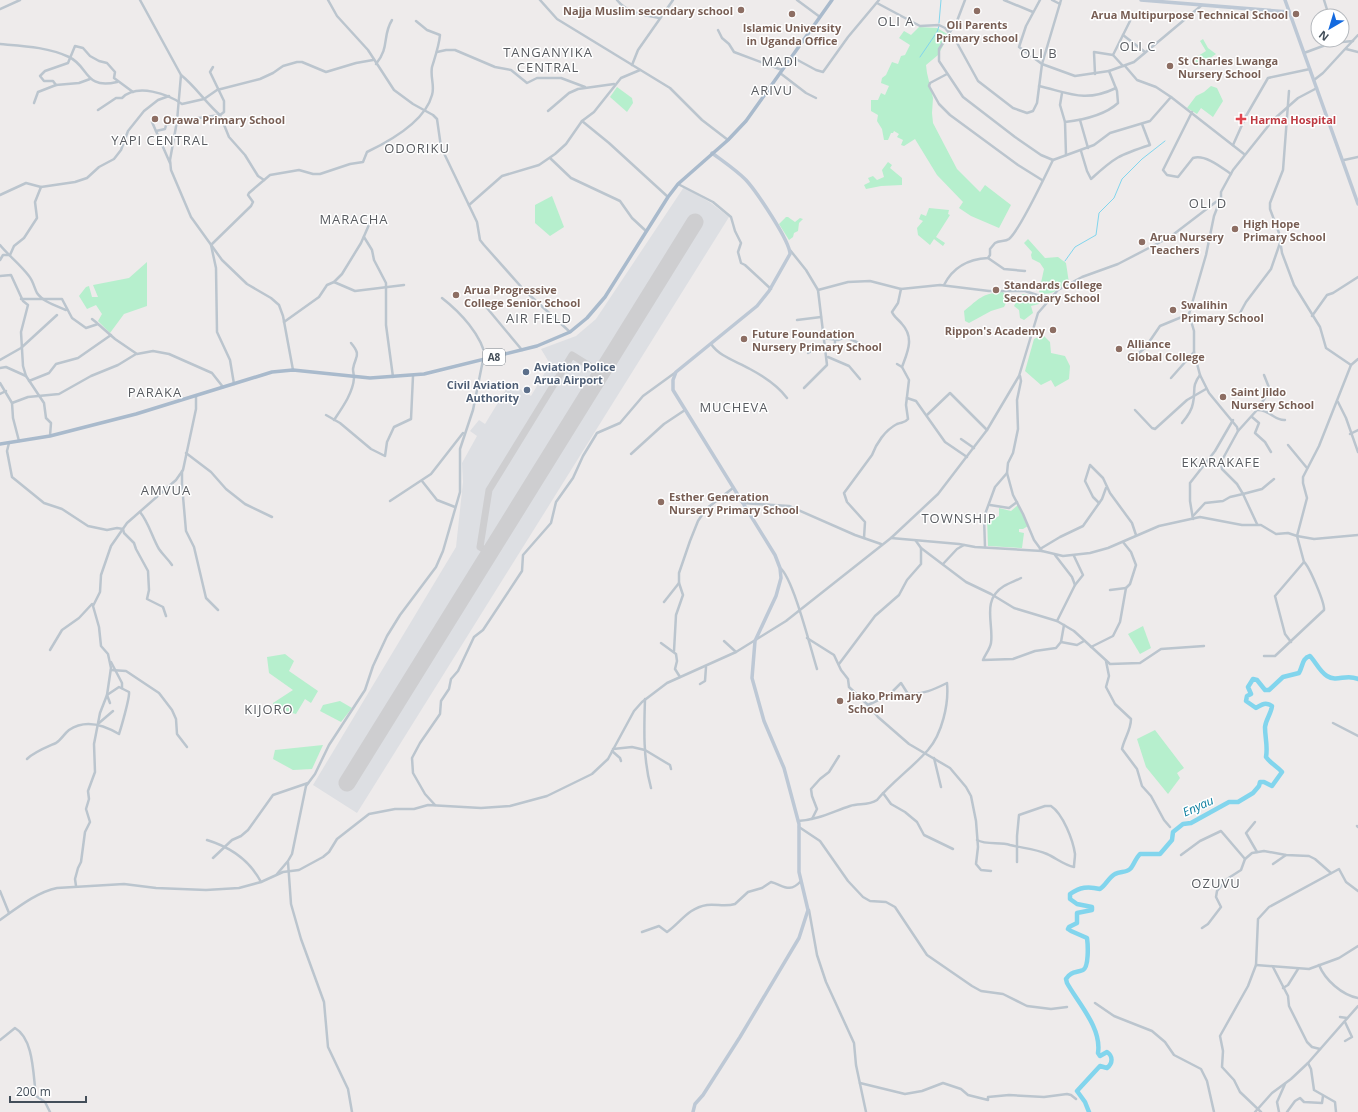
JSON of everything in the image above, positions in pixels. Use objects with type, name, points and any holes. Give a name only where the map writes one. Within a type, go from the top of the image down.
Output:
[{"type":"main road","name":"A8","points":[[0,444],[50,436],[146,412],[272,372],[293,370],[354,377],[413,376],[522,350],[570,332],[587,318],[601,303],[668,197],[678,184],[728,140],[746,121],[832,0]]},
{"type":"street","points":[[0,9],[20,0]]},
{"type":"street","points":[[140,0],[181,75],[192,84],[204,100],[220,115],[229,137],[246,155],[258,176],[264,180]]},
{"type":"street","points":[[328,0],[338,16],[361,41],[394,90],[433,115],[436,119],[441,147],[477,222],[480,240],[524,290],[570,332]]},
{"type":"street","points":[[540,0],[557,19],[675,91],[702,120],[728,140]]},
{"type":"street","points":[[617,0],[623,6],[637,13],[659,18]]},
{"type":"street","points":[[632,65],[638,50],[673,0]]},
{"type":"street","points":[[797,0],[820,17]]},
{"type":"street","points":[[792,57],[816,70],[823,72],[848,37],[879,0]]},
{"type":"street","points":[[965,0],[957,22],[938,53],[939,61],[963,97],[1015,137],[1041,155],[1053,160]]},
{"type":"street","points":[[1004,0],[1033,12]]},
{"type":"street","points":[[1040,0],[1026,26],[1019,47],[1042,64],[1075,76],[1109,71],[1134,62],[1202,5]]},
{"type":"street","points":[[1052,0],[1060,4]]},
{"type":"street","points":[[877,3],[920,26],[939,24],[950,32],[978,81],[1013,108],[1027,113],[1033,111],[1037,103],[1042,64],[1061,0]]},
{"type":"street","points":[[1141,0],[1289,12]]},
{"type":"street","points":[[1285,0],[1356,193],[1358,204]]},
{"type":"street","points":[[376,64],[385,52],[388,31],[392,20]]},
{"type":"street","points":[[211,245],[251,206],[253,202],[248,196],[249,193],[267,176],[275,173],[299,170],[313,174],[320,174],[350,164],[363,162],[366,152],[406,131],[423,110],[432,94],[431,77],[440,34],[427,30],[416,21]]},
{"type":"street","points":[[1113,55],[1130,21]]},
{"type":"street","points":[[718,30],[722,38],[728,43],[734,52],[781,72],[806,93],[816,98]]},
{"type":"street","points":[[1123,35],[1145,52]]},
{"type":"street","points":[[1314,80],[1323,73],[1358,35]]},
{"type":"street","points":[[0,44],[37,47],[71,57],[91,79],[105,84],[118,81]]},
{"type":"street","points":[[56,85],[53,81],[44,81],[40,76],[45,71],[68,63],[74,46],[83,48],[90,56],[108,64],[115,72],[114,78],[133,92]]},
{"type":"street","points":[[1304,53],[1315,48]]},
{"type":"street","points":[[1346,49],[1357,52],[1358,57]]},
{"type":"street","points":[[436,52],[454,50],[495,68],[511,70],[526,84],[537,78],[563,78],[585,87]]},
{"type":"street","points":[[1095,74],[1094,52],[1113,55],[1137,80],[1156,87],[1171,97],[1244,154]]},
{"type":"street","points":[[98,110],[116,98],[122,98],[126,94],[133,92],[151,91],[169,96],[184,104],[204,100],[218,90],[260,79],[284,66],[300,62],[318,70],[331,72],[356,63],[373,60]]},
{"type":"street","points":[[156,131],[165,129],[166,125],[220,115],[224,112],[225,105],[210,72],[213,67]]},
{"type":"street","points":[[1233,145],[1246,116],[1268,78],[1310,69]]},
{"type":"street","points":[[469,206],[502,176],[528,170],[550,158],[566,144],[582,121],[594,112],[615,84],[626,75],[641,70]]},
{"type":"street","points":[[1065,122],[1080,120],[1105,111],[1117,104],[1119,101],[1116,88],[1109,71]]},
{"type":"street","points":[[947,74],[930,83],[929,86],[942,108],[1018,165],[1042,180]]},
{"type":"street","points":[[170,164],[177,122],[181,75]]},
{"type":"street","points":[[34,103],[37,92],[56,85],[79,83],[91,79]]},
{"type":"street","points":[[548,111],[569,93],[585,87],[615,84]]},
{"type":"street","points":[[1039,86],[1062,93],[1084,96],[1116,88]]},
{"type":"street","points":[[1238,431],[1233,420],[1206,389],[1200,375],[1194,352],[1194,331],[1189,314],[1206,255],[1214,216],[1221,198],[1221,192],[1231,174],[1244,154],[1273,120],[1288,106],[1317,88]]},
{"type":"street","points":[[1289,91],[1283,170],[1270,203],[1271,213],[1281,240],[1282,253],[1294,285],[1320,327],[1326,348],[1352,366]]},
{"type":"street","points":[[1062,93],[1060,105],[1065,122],[1066,155]]},
{"type":"street","points":[[0,195],[26,183],[41,187],[85,180],[99,167],[111,162],[121,150],[128,132],[136,120],[154,103],[169,96]]},
{"type":"street","points":[[988,258],[995,243],[1008,240],[1014,233],[1053,160],[1088,148],[1110,134],[1142,124],[1155,117],[1171,97]]},
{"type":"street","points":[[1192,112],[1163,170],[1167,175],[1178,177],[1193,158],[1197,156],[1211,161],[1231,174]]},
{"type":"street","points":[[1080,120],[1088,148]]},
{"type":"street","points":[[582,121],[609,143],[668,197]]},
{"type":"street","points":[[152,122],[189,212],[211,245],[228,267],[247,284],[276,303],[281,309],[293,370]]},
{"type":"street","points":[[1081,151],[1091,179],[1104,166],[1119,156],[1136,148],[1150,145],[1142,124]]},
{"type":"street","points":[[712,153],[738,173],[750,186],[776,224],[790,250],[806,270],[818,290],[827,365],[804,388]]},
{"type":"street","points":[[1344,160],[1358,157]]},
{"type":"street","points":[[550,158],[571,178],[620,201],[632,218],[646,231]]},
{"type":"street","points":[[678,184],[713,202],[731,217],[735,231],[741,243],[738,252],[741,263],[771,289]]},
{"type":"street","points":[[10,255],[14,246],[24,238],[38,218],[35,202],[41,187]]},
{"type":"street","points":[[0,920],[22,904],[50,889],[76,886],[124,884],[156,888],[206,890],[238,889],[261,882],[283,872],[299,870],[323,857],[329,852],[337,838],[369,814],[436,806],[502,808],[547,796],[592,774],[601,766],[613,750],[634,711],[645,699],[667,683],[706,667],[736,652],[800,611],[891,538],[938,494],[987,430],[1020,376],[1038,313],[1048,299],[1066,284],[1118,264],[1170,237],[1221,198]]},
{"type":"street","points":[[284,323],[319,297],[327,285],[334,282],[349,264],[364,237],[372,218]]},
{"type":"street","points":[[364,237],[372,250],[374,260],[384,278],[386,288],[386,325],[393,377]]},
{"type":"street","points":[[1240,313],[1246,302],[1271,269],[1281,240]]},
{"type":"street","points":[[0,245],[13,256],[29,276],[37,293],[50,304],[66,310]]},
{"type":"street","points":[[211,245],[216,268],[217,332],[230,360],[234,384]]},
{"type":"street","points":[[436,806],[425,794],[413,773],[412,764],[420,743],[440,714],[441,701],[449,689],[451,679],[468,652],[474,637],[483,630],[522,570],[523,554],[551,523],[556,502],[573,478],[583,456],[597,433],[620,423],[643,396],[676,372],[757,306],[771,289],[789,258],[790,250]]},
{"type":"street","points":[[0,260],[3,255],[10,255]]},
{"type":"street","points":[[944,285],[948,277],[962,264],[969,260],[988,258],[1002,268],[1025,271]]},
{"type":"street","points":[[0,276],[10,275],[21,299],[28,305],[21,332],[23,366],[26,376],[44,403],[45,416],[51,423],[50,436]]},
{"type":"street","points":[[1312,316],[1327,295],[1333,293],[1358,277]]},
{"type":"street","points":[[818,290],[861,281],[876,282],[901,289],[944,285],[989,291],[1025,291],[1048,299]]},
{"type":"street","points":[[334,282],[355,291],[404,285]]},
{"type":"street","points":[[901,289],[898,302],[892,312],[905,328],[909,338],[909,351],[902,367]]},
{"type":"street","points":[[273,877],[288,861],[296,838],[305,789],[329,745],[365,690],[373,666],[387,636],[400,615],[437,565],[443,551],[460,492],[459,455],[465,431],[473,410],[485,353],[474,332],[459,314],[442,298]]},
{"type":"street","points":[[21,299],[62,299],[65,302],[66,310],[72,318],[83,327],[86,328],[98,324]]},
{"type":"street","points":[[487,308],[522,350]]},
{"type":"street","points":[[1129,361],[1145,348],[1160,326],[1189,314]]},
{"type":"street","points":[[0,360],[21,348],[57,315]]},
{"type":"street","points":[[797,320],[821,317]]},
{"type":"street","points":[[92,319],[110,335],[136,354]]},
{"type":"street","points":[[29,381],[48,373],[56,364],[78,358],[110,335]]},
{"type":"street","points":[[824,338],[835,339],[846,337],[867,347]]},
{"type":"street","points":[[808,353],[812,350],[832,346],[835,339]]},
{"type":"street","points":[[334,420],[350,394],[354,377],[353,367],[358,357],[356,350],[351,343]]},
{"type":"street","points":[[711,343],[718,352],[758,374],[787,398]]},
{"type":"street","points":[[12,403],[28,397],[59,394],[91,376],[118,366],[136,354],[153,351],[169,354],[214,374],[223,387]]},
{"type":"street","points":[[1171,378],[1194,352]]},
{"type":"street","points":[[827,356],[833,360],[848,365],[860,379]]},
{"type":"street","points":[[1264,656],[1275,656],[1324,610],[1312,574],[1304,562],[1297,536],[1307,498],[1303,483],[1307,468],[1319,446],[1352,366],[1358,358]]},
{"type":"street","points":[[864,538],[865,522],[847,502],[844,493],[872,455],[873,450],[883,436],[896,425],[907,421],[906,405],[909,380],[902,367],[897,364]]},
{"type":"street","points":[[0,368],[6,367],[26,376]]},
{"type":"street","points":[[676,372],[673,380],[673,390],[775,555],[780,568],[781,578],[776,596],[755,641],[752,669],[754,691],[764,721],[784,768],[798,820],[798,860],[817,955],[826,982],[854,1043],[856,1064],[866,1112]]},
{"type":"street","points":[[1182,423],[1192,408],[1194,385],[1200,375]]},
{"type":"street","points":[[1258,524],[1237,484],[1221,467],[1223,459],[1238,431],[1252,417],[1270,390],[1264,375]]},
{"type":"street","points":[[326,415],[340,423],[370,448],[385,456],[386,444],[394,426],[411,419],[413,376]]},
{"type":"street","points":[[1020,376],[1021,381],[1017,400],[1018,429],[1013,453],[1008,463],[1007,473],[1013,495],[1034,540],[1041,550]]},
{"type":"street","points":[[0,383],[12,403],[13,418],[19,442]]},
{"type":"street","points":[[1135,410],[1152,428],[1155,429],[1186,400],[1206,389]]},
{"type":"street","points":[[0,394],[6,391]]},
{"type":"street","points":[[927,415],[950,393],[987,430]]},
{"type":"street","points":[[196,396],[196,408],[182,470],[186,531],[194,548],[206,598],[218,610]]},
{"type":"street","points":[[907,398],[916,402],[927,415],[931,425],[945,442],[967,457]]},
{"type":"street","points":[[1338,401],[1346,418],[1350,434],[1358,452]]},
{"type":"street","points":[[631,454],[664,424],[685,410]]},
{"type":"street","points":[[1257,410],[1265,410],[1277,419],[1285,420]]},
{"type":"street","points":[[1252,417],[1259,423],[1255,433],[1265,442],[1271,452]]},
{"type":"street","points":[[1193,518],[1190,501],[1190,483],[1215,451],[1233,420]]},
{"type":"street","points":[[1350,434],[1358,430]]},
{"type":"street","points":[[390,501],[431,474],[465,431]]},
{"type":"street","points":[[961,439],[974,448]]},
{"type":"street","points":[[9,443],[7,450],[12,477],[44,503],[62,509],[89,526],[108,530],[117,528],[123,529]]},
{"type":"street","points":[[1288,445],[1307,468]]},
{"type":"street","points":[[186,453],[211,472],[226,489],[245,504],[272,517]]},
{"type":"street","points":[[1099,503],[1093,497],[1085,480],[1090,465],[1101,474],[1106,487],[1132,522],[1136,535]]},
{"type":"street","points":[[50,650],[62,630],[79,618],[94,602],[100,592],[101,575],[108,555],[123,529],[177,478],[182,470]]},
{"type":"street","points":[[985,547],[984,517],[990,505],[995,486],[1007,473]]},
{"type":"street","points":[[1193,518],[1207,502],[1223,502],[1230,497],[1262,489],[1274,478]]},
{"type":"street","points":[[422,480],[437,500],[455,507]]},
{"type":"street","points":[[1041,550],[1064,535],[1082,527],[1104,496],[1106,487]]},
{"type":"street","points":[[680,677],[675,670],[677,657],[674,651],[677,613],[683,596],[679,582],[680,569],[702,514],[710,505],[734,488]]},
{"type":"street","points":[[990,505],[1009,508],[1017,502]]},
{"type":"street","points":[[742,503],[790,506],[864,538],[882,544]]},
{"type":"street","points":[[140,512],[147,520],[147,525],[153,533],[159,549],[172,565]]},
{"type":"street","points":[[1055,555],[1074,556],[1097,552],[1166,523],[1200,517],[1242,525],[1263,525],[1276,534],[1288,533],[1297,536],[1314,538],[1358,535]]},
{"type":"street","points":[[123,529],[124,534],[133,541],[148,571],[149,590],[147,599],[163,607],[166,616]]},
{"type":"street","points":[[891,538],[985,547],[1049,551],[1055,555],[1072,577],[1075,585]]},
{"type":"street","points":[[916,541],[922,548],[972,585],[1019,610],[1057,621],[1077,633],[1106,661],[1115,665],[1135,664],[1143,661],[1161,649],[1204,646]]},
{"type":"street","points":[[1091,647],[1115,635],[1120,622],[1126,588],[1130,584],[1136,565],[1131,552],[1123,542]]},
{"type":"street","points":[[943,564],[957,549],[964,545]]},
{"type":"street","points":[[839,664],[875,616],[899,595],[907,580],[921,564],[922,548]]},
{"type":"street","points":[[1057,621],[1075,585],[1083,575],[1074,556]]},
{"type":"street","points":[[1291,642],[1285,634],[1275,596],[1304,562]]},
{"type":"street","points":[[780,568],[787,575],[800,611],[817,669]]},
{"type":"street","points":[[1021,578],[1003,586],[995,596],[989,610],[991,643],[983,660],[1013,659],[1035,651],[1056,648],[1061,642],[1064,625]]},
{"type":"street","points":[[664,602],[679,582]]},
{"type":"street","points":[[1110,590],[1126,588]]},
{"type":"street","points":[[94,602],[93,608],[100,627],[101,646],[107,653],[116,670],[122,682],[122,688]]},
{"type":"street","points":[[807,638],[834,655],[839,664],[840,670],[848,678],[849,687],[878,717],[911,746],[952,769],[969,791],[976,821],[978,847],[976,864],[981,870],[990,872]]},
{"type":"street","points":[[724,641],[736,652]]},
{"type":"street","points":[[1061,642],[1077,645],[1084,641]]},
{"type":"street","points":[[661,643],[674,651]]},
{"type":"street","points":[[1106,661],[1109,676],[1106,687],[1115,704],[1132,720],[1131,727],[1124,740],[1122,749],[1137,769],[1142,786],[1151,796],[1164,820],[1170,827]]},
{"type":"street","points":[[76,886],[75,879],[81,862],[85,832],[90,822],[86,809],[88,791],[95,772],[94,745],[107,694],[111,662]]},
{"type":"street","points":[[700,684],[705,681],[706,667]]},
{"type":"street","points":[[110,670],[126,671],[159,693],[172,710],[176,719],[177,734],[187,746]]},
{"type":"street","points":[[798,820],[812,819],[834,813],[850,806],[871,803],[883,793],[925,753],[939,729],[947,702],[947,683],[923,693],[908,694],[901,683],[889,696],[868,706]]},
{"type":"street","points":[[27,759],[33,754],[38,753],[55,743],[68,731],[77,726],[86,724],[98,725],[119,734],[126,702],[130,696],[127,690],[122,688],[118,688],[107,694]]},
{"type":"street","points":[[107,694],[110,703]]},
{"type":"street","points":[[645,699],[644,732],[646,769],[650,788]]},
{"type":"street","points":[[98,725],[113,711]]},
{"type":"street","points":[[1333,723],[1358,736]]},
{"type":"street","points":[[613,750],[632,748],[645,750],[670,765],[671,768]]},
{"type":"street","points":[[613,750],[621,761]]},
{"type":"street","points":[[812,819],[817,809],[811,790],[820,778],[829,772],[839,756]]},
{"type":"street","points":[[934,758],[941,787]]},
{"type":"street","points":[[213,858],[225,846],[248,830],[275,794],[309,782]]},
{"type":"street","points":[[883,793],[891,804],[905,812],[919,824],[924,835],[953,849]]},
{"type":"street","points":[[977,840],[985,843],[1005,844],[1018,847],[1046,854],[1074,867],[1075,854],[1065,823],[1057,811],[1051,806],[1019,815],[1017,836],[1018,847],[1017,862]]},
{"type":"street","points":[[1255,822],[1246,833],[1258,852]]},
{"type":"street","points":[[799,827],[820,841],[848,881],[863,898],[870,901],[886,902],[895,907],[927,955],[972,986],[981,991],[1003,994],[1027,1006],[1051,1009],[1067,1007]]},
{"type":"street","points":[[1181,855],[1200,841],[1220,831],[1246,859]]},
{"type":"street","points":[[207,840],[225,846],[247,861],[261,882]]},
{"type":"street","points":[[1202,928],[1208,924],[1221,907],[1216,898],[1217,891],[1229,878],[1241,870],[1246,859],[1251,854],[1258,852],[1313,858],[1331,872]]},
{"type":"street","points":[[1273,864],[1286,855]]},
{"type":"street","points":[[288,861],[290,872],[291,904],[301,939],[324,1002],[328,1047],[348,1089],[352,1112]]},
{"type":"street","points":[[1261,1112],[1240,1092],[1234,1080],[1222,1067],[1223,1051],[1220,1036],[1248,986],[1256,965],[1258,919],[1261,913],[1269,907],[1339,869],[1346,882],[1358,891]]},
{"type":"street","points":[[642,932],[659,926],[667,932],[678,925],[681,918],[692,909],[707,905],[735,904],[748,892],[762,888],[770,882],[780,886],[792,888],[797,886],[801,881]]},
{"type":"street","points":[[0,891],[9,913]]},
{"type":"street","points":[[693,1112],[695,1104],[703,1095],[740,1037],[800,938],[808,910]]},
{"type":"street","points":[[1256,965],[1306,970],[1340,958],[1358,946]]},
{"type":"street","points":[[1273,966],[1288,996],[1289,1006],[1307,1042],[1312,1047],[1320,1049]]},
{"type":"street","points":[[1319,966],[1322,973],[1332,984],[1344,992],[1358,998]]},
{"type":"street","points":[[1283,988],[1288,985],[1298,969]]},
{"type":"street","points":[[1095,1003],[1114,1016],[1152,1031],[1165,1042],[1174,1055],[1201,1069],[1207,1081],[1214,1112]]},
{"type":"street","points":[[1255,1112],[1272,1093],[1308,1063],[1358,1006]]},
{"type":"street","points":[[1340,1017],[1348,1018]]},
{"type":"street","points":[[1344,1041],[1352,1037],[1345,1022]]},
{"type":"street","points":[[0,1040],[15,1028],[22,1034],[32,1054],[36,1096],[45,1102],[50,1112]]},
{"type":"street","points":[[1308,1063],[1311,1070],[1314,1090],[1335,1102],[1336,1112]]},
{"type":"street","points":[[860,1083],[905,1094],[922,1091],[943,1084],[961,1089],[968,1095],[988,1100],[988,1097],[999,1095],[1028,1095],[1044,1097],[1067,1094],[1076,1099]]},
{"type":"street","points":[[1279,1112],[1276,1102],[1285,1083]]},
{"type":"street","points":[[1287,1112],[1295,1101],[1300,1098],[1304,1102],[1322,1103],[1323,1096]]},
{"type":"shaded area","points":[[684,187],[711,203],[729,217],[357,813],[313,785],[456,547],[463,482],[462,463],[477,436],[470,431],[479,420],[485,424],[510,383],[531,396],[550,364],[541,349],[576,336],[596,319]]},
{"type":"green space","points":[[919,27],[937,28],[949,35],[938,55],[926,65],[933,98],[933,123],[957,169],[980,192],[985,185],[1011,205],[999,228],[971,216],[959,208],[963,202],[937,175],[915,139],[904,146],[901,145],[903,140],[897,137],[899,134],[894,131],[891,133],[888,140],[884,140],[882,129],[877,121],[878,115],[871,111],[871,100],[878,100],[881,93],[885,95],[889,86],[881,83],[882,78],[886,75],[892,62],[898,64],[901,56],[905,55],[910,45],[899,38],[904,31],[911,35]]},
{"type":"green space","points":[[1203,39],[1208,48],[1216,54],[1197,67],[1195,58],[1206,51],[1200,41]]},
{"type":"green space","points":[[1211,86],[1217,88],[1223,101],[1213,117],[1201,108],[1197,114],[1187,108],[1196,96]]},
{"type":"green space","points":[[617,87],[632,98],[633,103],[627,112],[610,97]]},
{"type":"green space","points":[[888,162],[892,165],[890,168],[902,178],[902,185],[881,186],[866,189],[864,185],[870,182],[868,178],[873,176],[877,180],[884,177],[882,170]]},
{"type":"green space","points":[[552,196],[564,227],[550,236],[535,223],[535,205]]},
{"type":"green space","points":[[929,208],[949,210],[948,214],[950,215],[936,237],[945,243],[943,246],[934,239],[930,245],[918,235],[917,228],[923,221],[919,219],[921,214],[926,216]]},
{"type":"green space","points":[[786,217],[795,222],[800,218],[803,219],[799,223],[798,231],[794,233],[793,237],[789,240],[779,224]]},
{"type":"green space","points":[[1028,239],[1045,258],[1058,257],[1066,263],[1069,283],[1051,293],[1043,294],[1039,292],[1044,269],[1040,263],[1032,259],[1032,252],[1024,243]]},
{"type":"green space","points":[[147,262],[147,306],[124,314],[110,333],[98,321],[102,314],[96,305],[87,309],[79,296],[86,287],[89,286],[92,297],[98,297],[93,285],[129,278]]},
{"type":"green space","points":[[1003,292],[1006,296],[1006,303],[1004,307],[991,311],[969,323],[965,321],[964,311],[977,300],[985,295]]},
{"type":"green space","points":[[1023,294],[1035,296],[1042,300],[1039,304],[1031,306],[1033,313],[1024,320],[1020,318],[1019,310],[1014,306],[1018,298]]},
{"type":"green space","points":[[1043,335],[1050,342],[1051,353],[1065,356],[1070,366],[1069,379],[1055,387],[1051,380],[1041,385],[1025,371],[1034,339]]},
{"type":"green space","points":[[1018,505],[1028,526],[1023,529],[1019,529],[1019,532],[1024,533],[1022,548],[988,546],[987,517],[990,521],[999,516],[999,508],[1011,511]]},
{"type":"green space","points":[[1143,626],[1151,648],[1140,654],[1128,634]]},
{"type":"green space","points":[[285,654],[294,661],[289,671],[318,691],[311,703],[305,699],[296,714],[275,709],[273,703],[293,690],[269,673],[267,657]]},
{"type":"green space","points":[[340,701],[352,708],[341,722],[320,711],[323,705]]},
{"type":"green space","points":[[1155,730],[1184,768],[1177,773],[1180,778],[1168,794],[1146,767],[1137,739]]},
{"type":"green space","points":[[323,745],[312,769],[293,770],[273,759],[275,750]]},
{"type":"waterway","points":[[939,23],[941,0]]},
{"type":"waterway","points":[[920,57],[937,32],[939,26]]},
{"type":"waterway","points":[[1065,261],[1075,247],[1096,235],[1099,213],[1114,198],[1122,179],[1142,159],[1165,141]]},
{"type":"waterway","name":"Enyau","points":[[1089,1112],[1085,1102],[1077,1091],[1100,1066],[1107,1068],[1112,1060],[1107,1052],[1100,1056],[1098,1053],[1098,1044],[1093,1025],[1067,983],[1066,979],[1070,975],[1085,968],[1088,950],[1087,938],[1068,929],[1077,923],[1077,913],[1092,910],[1092,907],[1077,904],[1070,899],[1070,894],[1084,888],[1100,889],[1113,875],[1130,869],[1140,854],[1160,854],[1172,840],[1173,832],[1183,824],[1191,823],[1229,802],[1238,802],[1253,793],[1259,786],[1260,782],[1264,782],[1272,786],[1282,772],[1266,757],[1267,749],[1265,727],[1272,706],[1264,704],[1256,708],[1246,701],[1247,696],[1251,694],[1248,687],[1253,679],[1257,680],[1265,690],[1269,690],[1283,677],[1299,673],[1304,660],[1310,656],[1322,672],[1331,678],[1353,677],[1358,679]]},
{"type":"taxiway","points":[[490,553],[480,547],[489,490],[572,355],[601,373]]},
{"type":"runway","points":[[347,783],[695,222]]},
{"type":"place","name":"Najja Muslim secondary school","points":[[741,10]]},
{"type":"place","name":"Oli Parents Primary school","points":[[977,11]]},
{"type":"place","name":"Islamic University in Uganda Office","points":[[792,14]]},
{"type":"place","name":"Arua Multipurpose Technical School","points":[[1296,14]]},
{"type":"place","name":"St Charles Lwanga Nursery School","points":[[1170,66]]},
{"type":"place","name":"Orawa Primary School","points":[[155,119]]},
{"type":"place","name":"Harma Hospital","points":[[1241,119]]},
{"type":"place","name":"High Hope Primary School","points":[[1235,229]]},
{"type":"place","name":"Arua Nursery Teachers","points":[[1142,242]]},
{"type":"place","name":"Standards College Secondary School","points":[[996,290]]},
{"type":"place","name":"Arua Progressive College Senior School","points":[[456,295]]},
{"type":"place","name":"Swalihin Primary School","points":[[1173,310]]},
{"type":"place","name":"Rippon's Academy","points":[[1053,330]]},
{"type":"place","name":"Future Foundation Nursery Primary School","points":[[744,339]]},
{"type":"place","name":"Alliance Global College","points":[[1119,349]]},
{"type":"place","name":"Aviation Police Arua Airport","points":[[526,372]]},
{"type":"place","name":"Civil Aviation Authority","points":[[527,390]]},
{"type":"place","name":"Saint Jildo Nursery School","points":[[1223,397]]},
{"type":"place","name":"Esther Generation Nursery Primary School","points":[[661,502]]},
{"type":"place","name":"Jiako Primary School","points":[[840,701]]},
{"type":"district","name":"OLI A","points":[[896,21]]},
{"type":"district","name":"OLI C","points":[[1138,46]]},
{"type":"district","name":"OLI B","points":[[1039,53]]},
{"type":"district","name":"TANGANYIKA CENTRAL","points":[[548,60]]},
{"type":"district","name":"MADI","points":[[780,61]]},
{"type":"district","name":"ARIVU","points":[[772,90]]},
{"type":"district","name":"YAPI CENTRAL","points":[[160,140]]},
{"type":"district","name":"ODORIKU","points":[[417,148]]},
{"type":"district","name":"OLI D","points":[[1208,203]]},
{"type":"district","name":"MARACHA","points":[[354,219]]},
{"type":"district","name":"AIR FIELD","points":[[539,318]]},
{"type":"district","name":"PARAKA","points":[[155,392]]},
{"type":"district","name":"MUCHEVA","points":[[734,407]]},
{"type":"district","name":"EKARAKAFE","points":[[1221,462]]},
{"type":"district","name":"AMVUA","points":[[166,490]]},
{"type":"district","name":"TOWNSHIP","points":[[959,518]]},
{"type":"district","name":"KIJORO","points":[[269,709]]},
{"type":"district","name":"OZUVU","points":[[1216,883]]}]
